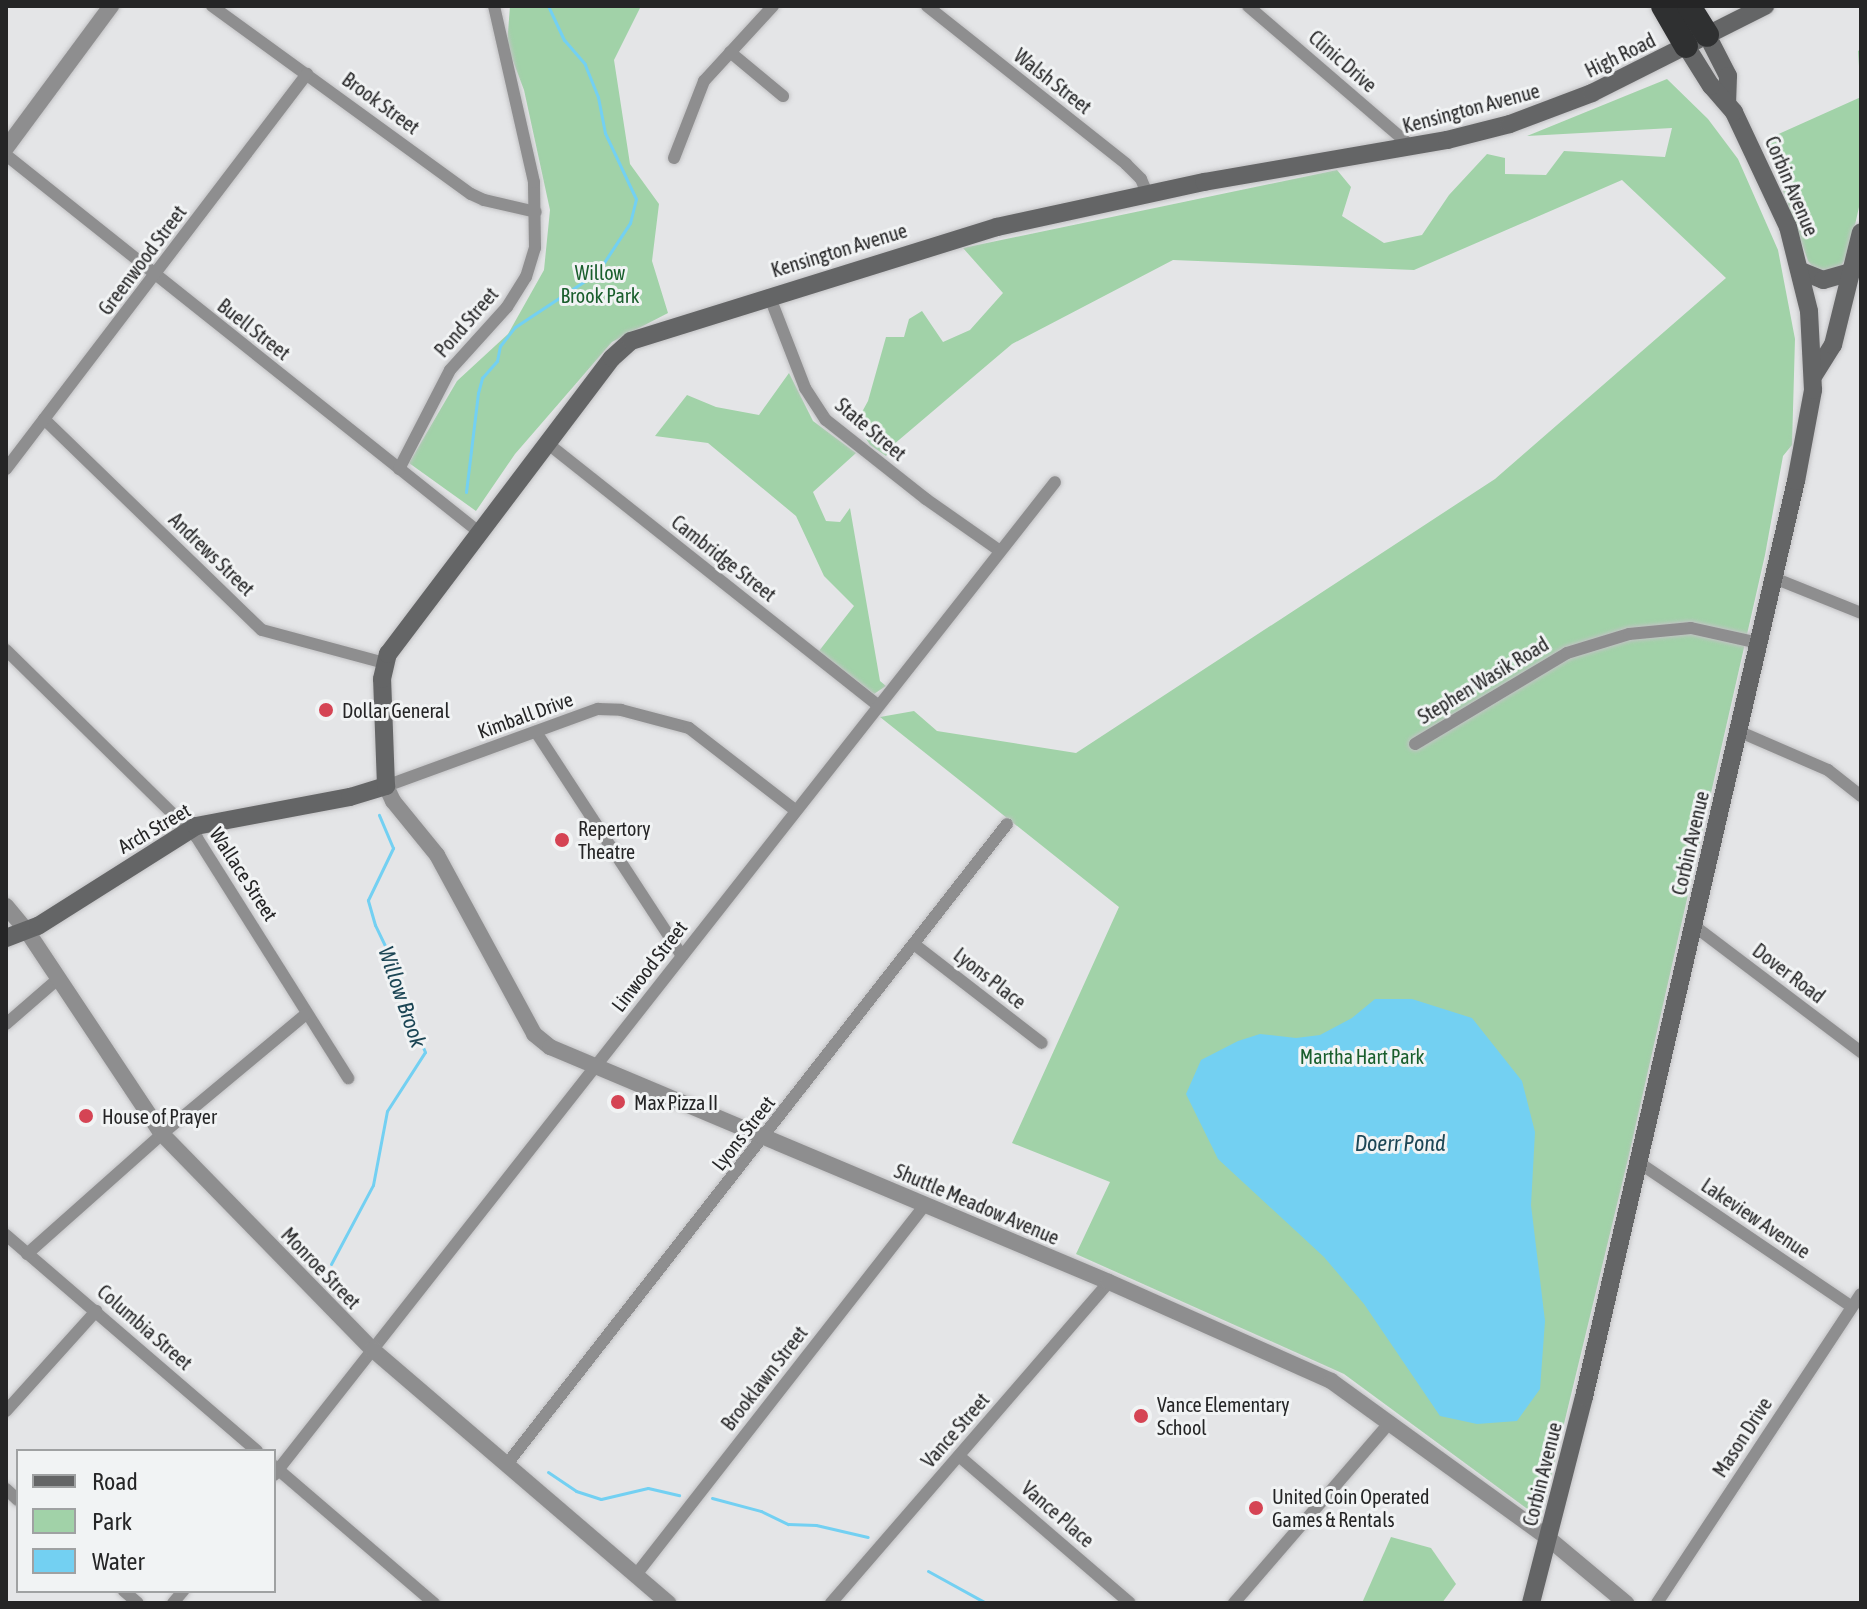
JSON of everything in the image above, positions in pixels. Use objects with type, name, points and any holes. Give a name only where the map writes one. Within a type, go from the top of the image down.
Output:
[{"type":"highway","points":[[1663,6],[1697,41]]},
{"type":"highway","points":[[1689,6],[1697,41]]},
{"type":"main road","name":"High Road","points":[[1580,99],[1765,6]]},
{"type":"main road","name":"Corbin Avenue","points":[[1531,1603],[1774,578],[1807,430],[1814,375],[1810,320],[1801,271],[1769,182],[1727,101],[1711,86],[1697,41]]},
{"type":"main road","name":"Kensington Avenue","points":[[384,663],[394,644],[479,532],[609,362],[628,343],[769,295],[964,235],[1147,193],[1412,147],[1502,127],[1580,99]]},
{"type":"main road","points":[[1814,375],[1833,345],[1861,232]]},
{"type":"main road","points":[[1801,271],[1823,280],[1851,272]]},
{"type":"main road","points":[[384,663],[386,786]]},
{"type":"main road","name":"Arch Street","points":[[6,938],[27,931],[189,829],[356,796],[386,786]]},
{"type":"street","points":[[6,148],[111,6]]},
{"type":"street","name":"Brook Street","points":[[212,6],[471,194],[536,212]]},
{"type":"street","name":"Pond Street","points":[[399,469],[450,370],[507,307],[522,284],[535,248],[534,182],[494,6]]},
{"type":"street","points":[[674,158],[704,81],[773,6]]},
{"type":"street","name":"Walsh Street","points":[[927,6],[1126,164],[1141,179],[1147,193]]},
{"type":"street","name":"Clinic Drive","points":[[1248,6],[1412,147]]},
{"type":"street","points":[[730,52],[783,96]]},
{"type":"street","name":"Greenwood Street","points":[[6,469],[307,74]]},
{"type":"street","name":"Buell Street","points":[[6,155],[155,277],[479,532]]},
{"type":"street","name":"State Street","points":[[769,295],[805,388],[826,420],[926,499],[1000,551]]},
{"type":"street","name":"Andrews Street","points":[[44,419],[262,630],[384,663]]},
{"type":"street","name":"Cambridge Street","points":[[547,443],[877,705]]},
{"type":"street","name":"Linwood Street","points":[[276,1469],[373,1350],[1055,482]]},
{"type":"street","points":[[1774,578],[1861,613]]},
{"type":"street","name":"Stephen Wasik Road","points":[[1415,744],[1567,653],[1629,634],[1691,628],[1759,643]]},
{"type":"street","name":"Wallace Street","points":[[6,650],[189,829],[254,925],[348,1078]]},
{"type":"street","name":"Kimball Drive","points":[[386,786],[598,709],[621,710],[689,728],[795,810]]},
{"type":"street","points":[[1738,731],[1828,770],[1861,796]]},
{"type":"street","points":[[536,732],[682,956]]},
{"type":"street","name":"Shuttle Meadow Avenue","points":[[386,786],[393,801],[437,855],[534,1034],[550,1047],[1298,1364],[1357,1397],[1548,1538],[1626,1603]]},
{"type":"street","name":"Lyons Street","points":[[507,1464],[1007,824]]},
{"type":"street","name":"Monroe Street","points":[[6,906],[27,931],[162,1134],[373,1350],[668,1603]]},
{"type":"street","name":"Dover Road","points":[[1693,925],[1861,1052]]},
{"type":"street","name":"Lyons Place","points":[[915,945],[1042,1043]]},
{"type":"street","points":[[6,1024],[58,979]]},
{"type":"street","points":[[27,1254],[162,1134],[306,1014]]},
{"type":"street","name":"Lakeview Avenue","points":[[1638,1162],[1852,1307]]},
{"type":"street","name":"Brooklawn Street","points":[[635,1576],[925,1205]]},
{"type":"street","name":"Columbia Street","points":[[6,1235],[255,1449]]},
{"type":"street","name":"Vance Street","points":[[831,1603],[1109,1282]]},
{"type":"street","name":"Mason Drive","points":[[1657,1603],[1861,1294]]},
{"type":"street","points":[[6,1411],[96,1311]]},
{"type":"street","points":[[1234,1603],[1390,1422]]},
{"type":"street","name":"Vance Place","points":[[959,1456],[1130,1603]]},
{"type":"street","points":[[276,1471],[434,1603]]},
{"type":"green space","name":"Willow Brook Park","points":[[510,6],[641,6],[614,60],[630,164],[659,204],[652,261],[668,313],[612,342],[515,454],[476,511],[409,463],[457,381],[508,334],[544,270],[550,210],[524,90],[507,45]]},
{"type":"green space","points":[[1861,49],[1861,97],[1858,51]]},
{"type":"green space","name":"Martha Hart Park","points":[[1667,79],[1708,119],[1738,159],[1778,250],[1795,339],[1792,445],[1783,456],[1765,555],[1629,1155],[1541,1519],[1344,1374],[1076,1254],[1110,1182],[1012,1143],[1119,907],[880,717],[914,711],[937,731],[1076,753],[1495,479],[1726,278],[1622,180],[1414,270],[1173,260],[1012,344],[893,445],[886,456],[870,445],[856,423],[868,401],[886,337],[904,337],[909,319],[922,311],[943,342],[970,330],[1003,293],[963,248],[1337,170],[1351,187],[1342,216],[1384,243],[1422,235],[1449,195],[1487,154],[1505,158],[1505,174],[1546,175],[1564,151],[1665,157],[1672,128],[1527,136]]},
{"type":"green space","points":[[1861,97],[1861,198],[1849,252],[1839,270],[1817,272],[1808,261],[1765,140]]},
{"type":"green space","points":[[789,373],[813,421],[856,453],[813,492],[826,521],[840,522],[850,508],[880,681],[886,686],[874,694],[819,651],[854,606],[824,576],[796,516],[708,443],[655,436],[687,395],[716,407],[759,415]]},
{"type":"green space","points":[[1391,1537],[1431,1548],[1456,1584],[1442,1603],[1362,1603]]},
{"type":"water","name":"Doerr Pond","points":[[1375,999],[1412,999],[1472,1018],[1522,1081],[1535,1132],[1531,1205],[1545,1321],[1540,1389],[1517,1421],[1477,1424],[1440,1416],[1364,1304],[1324,1257],[1218,1159],[1186,1094],[1201,1060],[1238,1041],[1260,1034],[1296,1038],[1320,1035],[1352,1018]]},
{"type":"waterway","name":"Willow Brook","points":[[466,492],[478,393],[482,378],[497,361],[500,346],[515,327],[597,273],[630,223],[636,199],[605,133],[598,97],[585,64],[564,40],[548,6]]},
{"type":"waterway","name":"Willow Brook","points":[[331,1264],[373,1185],[387,1111],[425,1052],[405,1004],[401,979],[375,925],[368,900],[393,848],[379,815]]},
{"type":"waterway","name":"Willow Brook","points":[[548,1472],[576,1491],[601,1499],[648,1488],[679,1495]]},
{"type":"waterway","name":"Willow Brook","points":[[712,1498],[761,1511],[788,1524],[816,1525],[868,1537]]},
{"type":"waterway","name":"Willow Brook","points":[[928,1571],[986,1603]]},
{"type":"place","name":"Dollar General","points":[[326,710]]},
{"type":"place","name":"Repertory Theatre","points":[[562,840]]},
{"type":"place","name":"Max Pizza II","points":[[618,1102]]},
{"type":"place","name":"House of Prayer","points":[[86,1116]]},
{"type":"place","name":"Vance Elementary School","points":[[1141,1416]]},
{"type":"place","name":"United Coin Operated Games & Rentals","points":[[1256,1508]]}]
